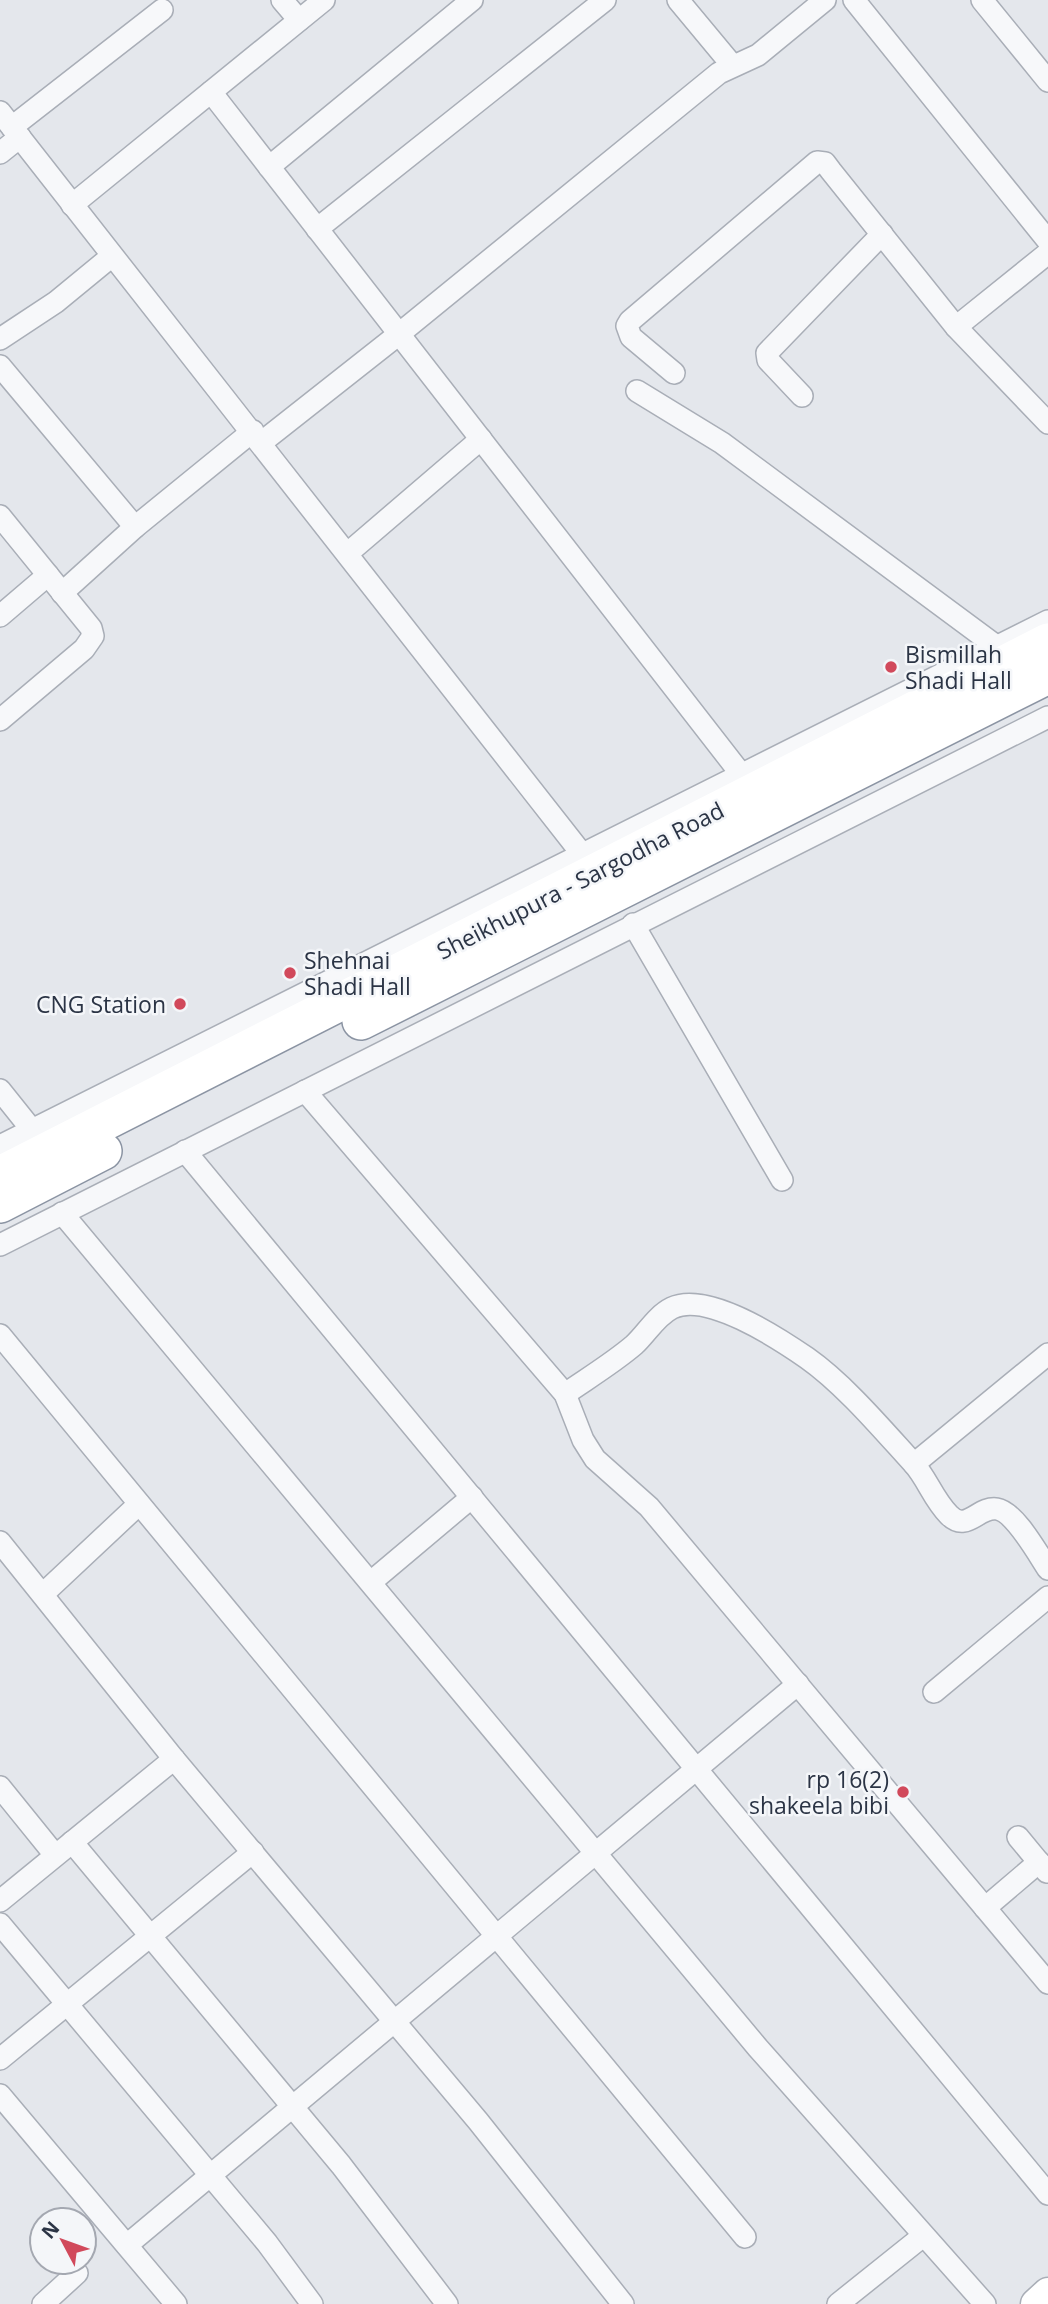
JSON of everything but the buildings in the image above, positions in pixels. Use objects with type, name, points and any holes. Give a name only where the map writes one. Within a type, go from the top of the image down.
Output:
[{"type":"highway","name":"Sheikhupura - Sargodha Road","points":[[0,1175],[1048,642]]},
{"type":"highway","name":"Sheikhupura - Sargodha Road","points":[[0,1204],[1048,675]]},
{"type":"street","points":[[282,0],[299,20]]},
{"type":"street","points":[[72,205],[324,0]]},
{"type":"street","points":[[269,167],[472,0]]},
{"type":"street","points":[[317,229],[605,0]]},
{"type":"street","points":[[678,0],[732,65]]},
{"type":"street","points":[[62,593],[135,527],[399,334],[732,65],[758,55],[825,0]]},
{"type":"street","points":[[854,0],[1048,242]]},
{"type":"street","points":[[982,0],[1048,81]]},
{"type":"street","points":[[0,153],[10,125],[162,10]]},
{"type":"street","points":[[211,92],[741,774]]},
{"type":"street","points":[[10,125],[258,436],[582,854]]},
{"type":"street","points":[[674,373],[631,337],[627,326],[630,321],[817,162],[825,163],[956,327],[1048,423]]},
{"type":"street","points":[[802,396],[768,360],[767,353],[882,234]]},
{"type":"street","points":[[956,327],[1048,253]]},
{"type":"street","points":[[0,339],[56,302],[112,256]]},
{"type":"street","points":[[0,366],[135,527]]},
{"type":"street","points":[[637,391],[722,443],[996,646]]},
{"type":"street","points":[[348,553],[481,439]]},
{"type":"street","points":[[0,516],[91,628],[93,636],[84,649],[4,708]]},
{"type":"street","points":[[0,616],[48,575]]},
{"type":"street","points":[[0,1146],[1048,621]]},
{"type":"street","points":[[0,1245],[1048,717]]},
{"type":"street","points":[[633,925],[782,1180]]},
{"type":"street","points":[[0,1090],[32,1130]]},
{"type":"street","points":[[305,1091],[565,1394],[583,1440],[595,1459],[649,1507],[1048,1983]]},
{"type":"street","points":[[185,1151],[1048,2194]]},
{"type":"street","points":[[62,1213],[758,2048],[985,2304]]},
{"type":"street","points":[[565,1394],[633,1345],[662,1314],[673,1308],[695,1304],[740,1319],[808,1359],[914,1464],[927,1488],[953,1519],[965,1522],[992,1510],[1004,1512],[1048,1569]]},
{"type":"street","points":[[0,1335],[744,2237]]},
{"type":"street","points":[[914,1464],[1048,1354]]},
{"type":"street","points":[[371,1582],[472,1497]]},
{"type":"street","points":[[43,1594],[139,1504]]},
{"type":"street","points":[[4,1555],[43,1594],[174,1759],[395,2021],[623,2304]]},
{"type":"street","points":[[934,1692],[1048,1597]]},
{"type":"street","points":[[127,2245],[798,1684]]},
{"type":"street","points":[[0,1901],[174,1759]]},
{"type":"street","points":[[0,1787],[150,1937],[292,2106],[447,2304]]},
{"type":"street","points":[[985,1908],[1043,1868],[1018,1838]]},
{"type":"street","points":[[0,2059],[253,1852]]},
{"type":"street","points":[[0,1924],[210,2175],[312,2304]]},
{"type":"street","points":[[0,2095],[176,2304]]},
{"type":"street","points":[[838,2304],[923,2236]]},
{"type":"street","points":[[43,2304],[74,2276]]},
{"type":"street","points":[[1036,2304],[1048,2293]]},
{"type":"place","name":"Bismillah Shadi Hall","points":[[891,667]]},
{"type":"place","name":"Shehnai Shadi Hall","points":[[290,973]]},
{"type":"place","name":"CNG Station","points":[[180,1004]]},
{"type":"place","name":"rp 16(2) shakeela bibi","points":[[903,1792]]}]
